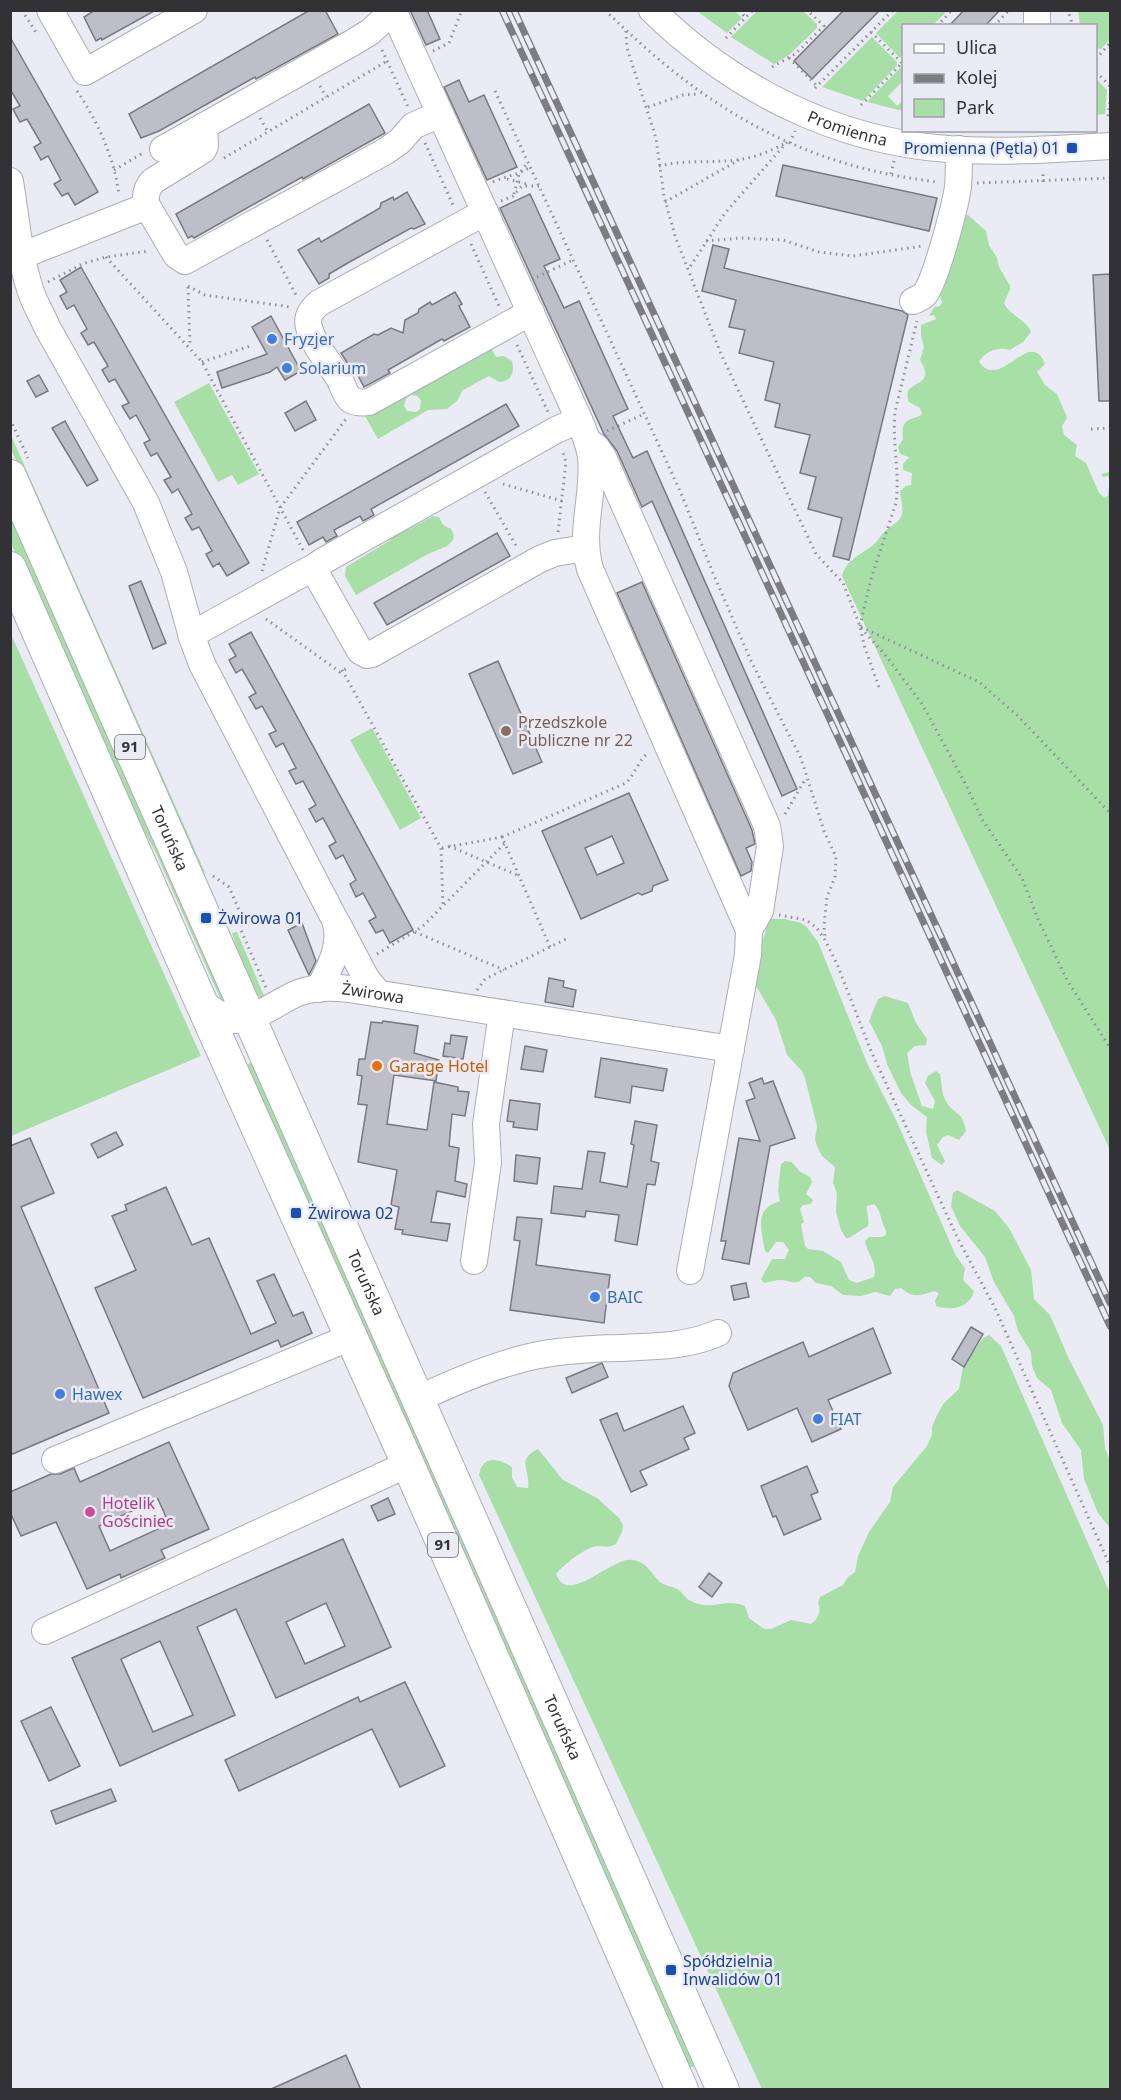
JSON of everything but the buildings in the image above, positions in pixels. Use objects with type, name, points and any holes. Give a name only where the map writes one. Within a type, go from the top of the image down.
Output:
[{"type":"main road","name":"Toruńska","points":[[10,476],[723,2090]]},
{"type":"main road","name":"91","points":[[10,568],[408,1464],[682,2090]]},
{"type":"street","points":[[50,10],[85,72],[194,10]]},
{"type":"street","name":"Promienna","points":[[652,10],[734,76],[787,106],[861,133],[903,143],[959,149],[1038,150],[1110,146]]},
{"type":"street","points":[[166,147],[352,43],[372,30],[393,11],[531,312],[574,430],[591,455],[585,528],[585,548],[590,569],[667,744],[754,921]]},
{"type":"street","points":[[204,126],[205,146],[203,150],[151,183],[146,196],[147,206],[179,254],[258,222],[386,151],[416,125],[440,114]]},
{"type":"street","points":[[917,299],[926,292],[933,278],[958,188],[959,149]]},
{"type":"street","points":[[10,181],[31,291],[47,327],[146,503],[174,572],[191,635],[202,663],[366,978],[378,993]]},
{"type":"street","points":[[481,204],[461,223],[319,303],[306,313],[311,333],[348,397],[363,403],[369,402],[531,312]]},
{"type":"street","points":[[22,253],[31,252],[147,206]]},
{"type":"street","points":[[191,635],[475,476],[574,430]]},
{"type":"street","points":[[574,430],[596,447],[603,457],[770,835],[770,846],[754,921],[690,1271]]},
{"type":"street","points":[[314,567],[360,651],[367,655],[528,566],[555,553],[585,548]]},
{"type":"street","points":[[319,988],[335,953],[338,929],[336,920]]},
{"type":"street","name":"Żwirowa","points":[[250,1017],[298,993],[319,988],[349,989],[731,1049]]},
{"type":"street","points":[[201,1002],[224,1017],[236,1020],[250,1017]]},
{"type":"street","points":[[474,1261],[488,1163],[486,1124],[502,1014]]},
{"type":"street","points":[[418,1399],[473,1376],[531,1358],[597,1349],[670,1346],[704,1339],[718,1333]]},
{"type":"street","points":[[54,1460],[351,1337]]},
{"type":"street","points":[[45,1631],[408,1464]]},
{"type":"path","points":[[22,10],[38,36]]},
{"type":"path","points":[[415,59],[449,43],[462,10]]},
{"type":"path","points":[[739,10],[746,18]]},
{"type":"path","points":[[726,38],[753,10]]},
{"type":"path","points":[[772,67],[795,54],[824,26],[807,10]]},
{"type":"path","points":[[789,58],[816,87],[892,10]]},
{"type":"path","points":[[939,24],[952,10]]},
{"type":"path","points":[[996,24],[1009,10]]},
{"type":"path","points":[[1072,24],[1069,14],[1073,10]]},
{"type":"path","points":[[372,30],[507,324],[574,430],[566,462],[555,553]]},
{"type":"path","points":[[626,31],[627,48],[648,107],[656,138],[665,202],[688,270],[721,354],[816,554],[843,583],[860,626],[864,645],[880,690]]},
{"type":"path","points":[[871,32],[902,62]]},
{"type":"path","points":[[1097,57],[1110,43]]},
{"type":"path","points":[[217,162],[387,61]]},
{"type":"path","points":[[861,105],[902,64]]},
{"type":"path","points":[[1097,74],[1110,87]]},
{"type":"path","points":[[75,87],[97,123],[114,170],[119,199],[119,218]]},
{"type":"path","points":[[495,91],[681,493],[751,661],[801,758],[824,831],[836,857],[835,876],[827,897],[825,940]]},
{"type":"path","points":[[648,107],[684,95],[701,93]]},
{"type":"path","points":[[1108,116],[1110,102]]},
{"type":"path","points":[[665,202],[741,160],[771,151],[787,142],[735,201],[688,270]]},
{"type":"path","points":[[114,170],[157,145],[166,147]]},
{"type":"path","points":[[1038,150],[1043,182]]},
{"type":"path","points":[[659,166],[698,161],[741,160]]},
{"type":"path","points":[[513,196],[519,174],[528,162]]},
{"type":"path","points":[[481,204],[502,177],[519,174],[530,167]]},
{"type":"path","points":[[502,177],[538,186]]},
{"type":"path","points":[[481,204],[513,196],[522,186],[528,185]]},
{"type":"path","points":[[258,222],[306,313]]},
{"type":"path","points":[[706,241],[740,238],[783,240],[819,252],[853,256],[943,242]]},
{"type":"path","points":[[31,291],[82,264],[106,257],[179,254],[188,286],[190,348]]},
{"type":"path","points":[[106,257],[202,362],[314,567]]},
{"type":"path","points":[[519,285],[573,260]]},
{"type":"path","points":[[188,286],[205,296],[306,313]]},
{"type":"path","points":[[860,626],[871,579],[898,492],[895,412],[917,324],[917,299]]},
{"type":"path","points":[[202,362],[250,346]]},
{"type":"path","points":[[574,430],[645,414]]},
{"type":"path","points":[[348,417],[280,508],[250,604],[340,672],[372,654]]},
{"type":"path","points":[[1091,429],[1110,428]]},
{"type":"path","points":[[475,476],[562,501]]},
{"type":"path","points":[[475,476],[528,566]]},
{"type":"path","points":[[860,626],[979,682],[1018,716],[1110,813]]},
{"type":"path","points":[[860,626],[887,657],[922,704],[982,819],[1022,878],[1067,980],[1110,1048]]},
{"type":"path","points":[[342,670],[441,848],[443,906]]},
{"type":"path","points":[[441,848],[502,837],[626,783],[634,776],[644,755],[667,744]]},
{"type":"path","points":[[770,835],[806,778]]},
{"type":"path","points":[[502,837],[550,947]]},
{"type":"path","points":[[377,954],[416,932],[505,843]]},
{"type":"path","points":[[449,846],[519,875]]},
{"type":"path","points":[[212,875],[229,887],[242,917],[241,930],[266,989],[273,995]]},
{"type":"path","points":[[754,921],[793,916],[806,920],[816,927],[825,940],[837,964],[871,1051],[958,1239],[995,1308],[1110,1566]]},
{"type":"path","points":[[416,932],[504,970]]},
{"type":"path","points":[[470,1008],[479,985],[485,979],[568,938]]},
{"type":"green space","points":[[898,10],[947,11],[934,24],[902,24],[902,56],[900,58],[876,33]]},
{"type":"green space","points":[[697,11],[735,11],[742,18],[727,33]]},
{"type":"green space","points":[[757,11],[803,11],[817,24],[817,28],[789,55],[774,64],[731,37]]},
{"type":"green space","points":[[1078,11],[1110,11],[1110,39],[1101,49],[1097,48],[1097,24],[1080,24]]},
{"type":"green space","points":[[872,37],[897,62],[897,65],[863,101],[822,87]]},
{"type":"green space","points":[[900,68],[902,69],[902,82],[888,96],[897,106],[902,101],[902,111],[867,102]]},
{"type":"green space","points":[[1097,80],[1107,90],[1105,114],[1097,115]]},
{"type":"green space","points":[[962,214],[968,215],[986,231],[989,245],[1010,286],[1004,303],[1031,332],[1023,342],[1010,350],[992,350],[979,362],[988,369],[996,370],[1031,352],[1039,354],[1045,364],[1037,372],[1045,385],[1057,394],[1067,418],[1062,426],[1064,435],[1077,445],[1075,456],[1086,463],[1099,493],[1105,498],[1108,495],[1110,480],[1110,1150],[842,576],[850,562],[874,544],[902,515],[900,491],[911,485],[912,473],[903,470],[903,464],[909,457],[900,454],[898,447],[903,439],[905,423],[922,413],[920,408],[909,402],[907,395],[909,390],[925,376],[925,369],[920,360],[924,347],[921,325],[936,319],[934,315],[929,316],[934,307],[940,306],[942,302],[938,289],[951,266]]},
{"type":"green space","points":[[490,346],[496,357],[504,356],[512,361],[513,372],[507,380],[499,382],[489,376],[463,390],[457,401],[447,409],[428,410],[378,439],[365,416]],"holes":[[[411,395],[421,400],[420,409],[416,412],[407,411],[404,406],[406,399]]]},
{"type":"green space","points":[[209,383],[259,474],[238,485],[232,475],[218,482],[174,402]]},
{"type":"green space","points":[[10,433],[206,875],[187,850],[11,449]]},
{"type":"green space","points":[[1110,472],[1110,480],[1108,476],[1103,477],[1101,474]]},
{"type":"green space","points":[[10,500],[231,1002],[225,1004],[220,998],[156,853],[113,775],[11,543]]},
{"type":"green space","points":[[433,516],[439,517],[443,525],[451,529],[454,535],[453,540],[447,546],[426,555],[356,595],[345,576],[346,567],[389,541],[397,532],[409,529]]},
{"type":"green space","points":[[10,632],[201,1056],[11,1136],[10,1136]]},
{"type":"green space","points":[[372,728],[421,818],[400,830],[350,740]]},
{"type":"green space","points":[[770,919],[785,919],[801,923],[818,942],[867,1063],[897,1122],[956,1256],[965,1268],[963,1280],[974,1291],[972,1297],[964,1305],[954,1308],[936,1306],[935,1301],[939,1293],[934,1291],[916,1295],[901,1288],[895,1289],[890,1296],[875,1292],[861,1296],[843,1295],[831,1286],[816,1283],[810,1277],[804,1277],[798,1282],[780,1280],[764,1283],[761,1279],[772,1259],[785,1259],[789,1250],[783,1242],[776,1242],[768,1253],[765,1251],[761,1228],[764,1212],[780,1201],[778,1190],[781,1164],[785,1161],[792,1162],[799,1171],[810,1177],[812,1182],[806,1194],[813,1200],[811,1204],[803,1205],[800,1209],[804,1222],[801,1224],[805,1246],[808,1249],[823,1251],[841,1262],[849,1280],[857,1283],[874,1277],[875,1267],[865,1241],[869,1237],[886,1235],[880,1213],[874,1204],[867,1206],[868,1226],[849,1238],[846,1238],[841,1230],[836,1212],[837,1193],[833,1183],[835,1167],[822,1156],[817,1146],[815,1139],[817,1126],[805,1078],[802,1071],[787,1055],[776,1020],[755,984],[759,947]]},
{"type":"green space","points":[[237,932],[265,998],[253,995],[248,987],[232,933]]},
{"type":"green space","points":[[885,996],[908,1003],[916,1023],[927,1039],[926,1045],[915,1046],[907,1053],[911,1075],[922,1106],[933,1109],[935,1101],[925,1083],[928,1076],[936,1071],[940,1074],[945,1100],[961,1117],[964,1124],[966,1131],[959,1140],[948,1135],[943,1137],[937,1145],[945,1161],[942,1165],[932,1158],[926,1132],[927,1117],[911,1105],[901,1093],[869,1021],[878,999]]},
{"type":"green space","points":[[257,1060],[700,2064],[686,2069],[242,1067]]},
{"type":"green space","points":[[957,1190],[995,1211],[1009,1228],[1031,1270],[1034,1299],[1050,1315],[1069,1359],[1103,1425],[1105,1448],[1110,1461],[1110,1528],[1098,1513],[1084,1479],[1081,1450],[1062,1423],[1051,1390],[1037,1378],[1032,1366],[1031,1352],[994,1282],[985,1257],[960,1226],[951,1206],[953,1193]]},
{"type":"green space","points":[[989,1335],[1001,1346],[1110,1593],[1110,2089],[762,2089],[479,1475],[487,1461],[497,1460],[512,1467],[512,1477],[517,1487],[528,1488],[527,1457],[538,1449],[563,1480],[597,1498],[619,1518],[623,1525],[616,1544],[592,1547],[575,1557],[556,1574],[562,1583],[570,1585],[580,1583],[623,1561],[632,1560],[648,1568],[660,1582],[677,1589],[689,1600],[698,1604],[731,1603],[745,1606],[749,1618],[764,1629],[771,1629],[791,1620],[811,1624],[819,1615],[820,1597],[843,1585],[855,1572],[858,1556],[869,1532],[890,1502],[893,1487],[927,1446],[937,1415],[944,1403],[959,1389],[963,1367],[983,1338]]},
{"type":"railway","points":[[502,10],[1110,1326]]},
{"type":"railway","points":[[514,10],[1110,1303]]},
{"type":"place","name":"Promienna (Pętla) 01","points":[[1072,148]]},
{"type":"place","name":"Fryzjer","points":[[272,339]]},
{"type":"place","name":"Solarium","points":[[287,368]]},
{"type":"place","name":"Przedszkole Publiczne nr 22","points":[[506,731]]},
{"type":"place","name":"Żwirowa 01","points":[[206,918]]},
{"type":"place","name":"Garage Hotel","points":[[377,1066]]},
{"type":"place","name":"Żwirowa 02","points":[[296,1213]]},
{"type":"place","name":"BAIC","points":[[595,1297]]},
{"type":"place","name":"Hawex","points":[[60,1394]]},
{"type":"place","name":"FIAT","points":[[818,1419]]},
{"type":"place","name":"Hotelik Gościniec","points":[[90,1512]]},
{"type":"place","name":"Spółdzielnia Inwalidów 01","points":[[671,1970]]}]
